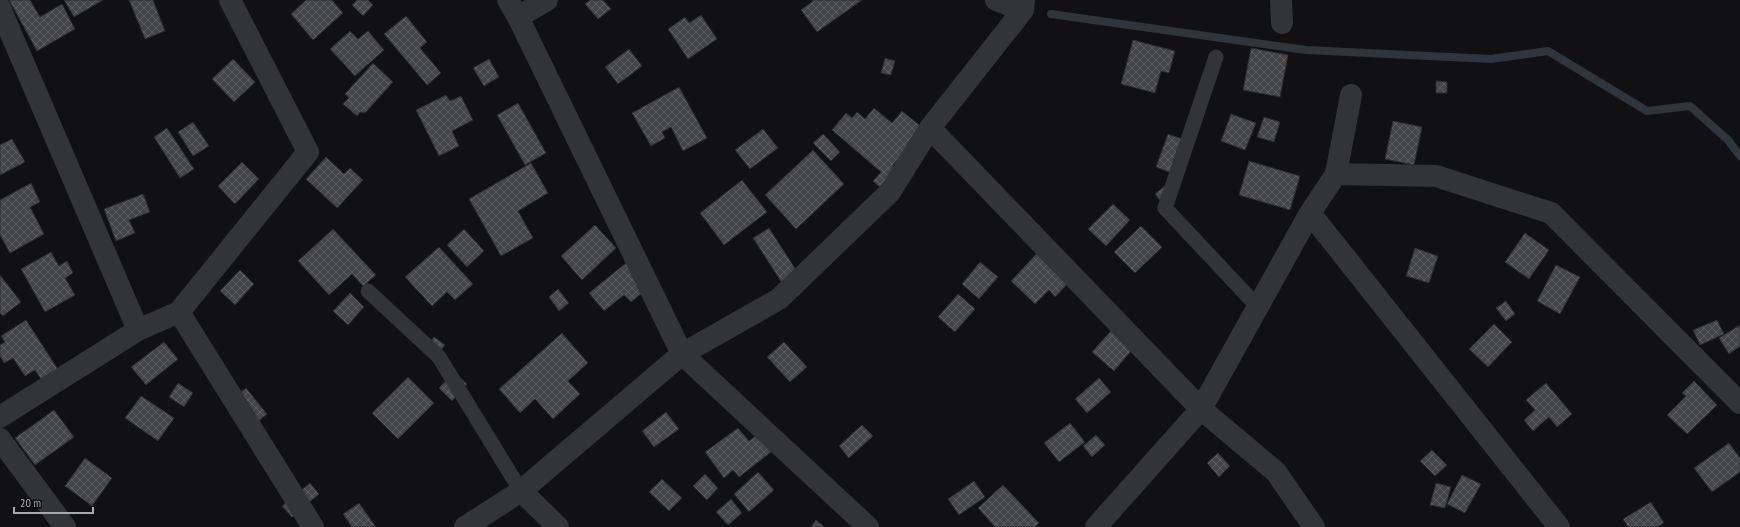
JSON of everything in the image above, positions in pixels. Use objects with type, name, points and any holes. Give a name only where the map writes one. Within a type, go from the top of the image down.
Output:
[{"type":"street","points":[[0,417],[138,330],[179,312],[308,152],[230,0]]},
{"type":"street","points":[[547,0],[513,8],[682,354],[868,527]]},
{"type":"street","points":[[465,527],[521,491],[682,354],[779,299],[890,192],[930,128],[1023,5],[996,0]]},
{"type":"street","points":[[1281,0],[1282,23]]},
{"type":"street","points":[[0,8],[138,330]]},
{"type":"street","points":[[1096,527],[1201,410],[1310,213],[1336,174],[1351,95]]},
{"type":"street","points":[[930,128],[1201,410],[1276,472],[1314,527]]},
{"type":"street","points":[[1336,174],[1436,176],[1551,213],[1740,403]]},
{"type":"street","points":[[1310,213],[1559,527]]},
{"type":"street","points":[[179,312],[313,527]]},
{"type":"street","points":[[0,439],[65,527]]},
{"type":"street","points":[[521,491],[558,527]]},
{"type":"lane","points":[[1216,57],[1165,208],[1258,307]]},
{"type":"lane","points":[[368,291],[439,358],[521,491]]},
{"type":"building","points":[[9,0],[30,0],[40,17],[62,4],[75,29],[37,51]]},
{"type":"building","points":[[64,0],[103,0],[74,17]]},
{"type":"building","points":[[129,0],[153,0],[165,31],[145,39]]},
{"type":"building","points":[[306,0],[332,0],[343,13],[313,40],[291,14]]},
{"type":"building","points":[[357,0],[368,0],[373,5],[363,16],[352,5]]},
{"type":"building","points":[[590,0],[603,0],[611,9],[598,19],[585,4]]},
{"type":"building","points":[[812,0],[862,0],[817,32],[801,10],[813,1]]},
{"type":"building","points":[[701,15],[717,39],[688,59],[668,29],[685,17],[689,23]]},
{"type":"building","points":[[406,16],[427,42],[420,48],[441,73],[427,85],[384,34]]},
{"type":"building","points":[[350,31],[358,39],[368,31],[384,50],[355,76],[330,49]]},
{"type":"building","points":[[1133,40],[1175,51],[1169,73],[1161,71],[1155,93],[1121,84]]},
{"type":"building","points":[[1251,48],[1288,55],[1280,97],[1243,90]]},
{"type":"building","points":[[629,49],[642,66],[618,84],[605,67]]},
{"type":"building","points":[[885,58],[895,61],[891,75],[881,73]]},
{"type":"building","points":[[233,59],[255,82],[234,102],[212,79]]},
{"type":"building","points":[[489,59],[499,77],[484,86],[473,68]]},
{"type":"building","points":[[373,63],[393,82],[365,113],[360,112],[357,116],[343,104],[349,98],[345,94]]},
{"type":"building","points":[[1436,81],[1447,82],[1447,93],[1436,93]]},
{"type":"building","points":[[679,87],[707,138],[683,151],[671,127],[662,132],[665,138],[651,146],[632,113]]},
{"type":"building","points":[[446,95],[450,101],[461,96],[473,120],[452,131],[459,146],[439,156],[416,110]]},
{"type":"building","points":[[518,103],[546,153],[525,165],[497,115]]},
{"type":"building","points":[[874,108],[892,123],[902,111],[924,129],[892,166],[908,180],[892,198],[873,181],[881,172],[832,130],[846,113],[852,118],[857,112],[865,119]]},
{"type":"building","points":[[1231,114],[1256,123],[1245,150],[1221,141]]},
{"type":"building","points":[[1264,117],[1280,122],[1274,142],[1257,137]]},
{"type":"building","points":[[1393,121],[1422,127],[1414,165],[1385,159]]},
{"type":"building","points":[[193,122],[209,146],[193,156],[178,132]]},
{"type":"building","points":[[167,128],[194,169],[180,178],[154,137]]},
{"type":"building","points":[[763,129],[778,148],[750,169],[735,150]]},
{"type":"building","points":[[823,134],[840,152],[831,161],[813,143]]},
{"type":"building","points":[[1168,134],[1191,142],[1179,176],[1156,167]]},
{"type":"building","points":[[12,139],[25,162],[0,175],[0,145]]},
{"type":"building","points":[[813,150],[844,184],[796,229],[765,195]]},
{"type":"building","points":[[326,157],[344,174],[350,168],[363,180],[337,208],[306,179]]},
{"type":"building","points":[[1249,161],[1300,176],[1290,210],[1239,195]]},
{"type":"building","points":[[242,162],[259,179],[235,204],[218,186]]},
{"type":"building","points":[[531,163],[548,193],[518,211],[533,238],[501,256],[469,199]]},
{"type":"building","points":[[742,180],[767,212],[724,245],[700,213]]},
{"type":"building","points":[[31,183],[40,202],[30,207],[44,234],[10,253],[0,235],[0,200]]},
{"type":"building","points":[[1166,185],[1163,204],[1155,194]]},
{"type":"building","points":[[143,194],[150,212],[129,220],[135,233],[116,241],[104,209]]},
{"type":"building","points":[[1113,204],[1130,220],[1106,246],[1088,229]]},
{"type":"building","points":[[595,225],[616,248],[582,280],[561,256]]},
{"type":"building","points":[[1141,226],[1162,247],[1135,273],[1114,252]]},
{"type":"building","points":[[769,228],[798,273],[782,283],[753,238]]},
{"type":"building","points":[[333,229],[376,275],[363,286],[352,274],[329,295],[298,261]]},
{"type":"building","points":[[464,229],[484,251],[467,267],[447,245]]},
{"type":"building","points":[[1525,233],[1549,250],[1529,279],[1505,262]]},
{"type":"building","points":[[439,247],[473,284],[455,300],[447,292],[432,306],[405,277]]},
{"type":"building","points":[[1415,248],[1438,256],[1429,283],[1406,276]]},
{"type":"building","points":[[1041,249],[1073,278],[1055,297],[1049,290],[1035,304],[1011,281]]},
{"type":"building","points":[[51,252],[59,266],[67,261],[73,273],[65,278],[75,295],[45,312],[21,269]]},
{"type":"building","points":[[980,262],[998,277],[979,299],[962,284]]},
{"type":"building","points":[[626,263],[647,289],[631,302],[624,295],[604,311],[589,293]]},
{"type":"building","points":[[1556,265],[1580,277],[1560,314],[1537,301]]},
{"type":"building","points":[[240,270],[254,284],[235,305],[220,291]]},
{"type":"building","points":[[0,275],[21,302],[3,316],[0,313]]},
{"type":"building","points":[[558,289],[569,303],[559,311],[549,297]]},
{"type":"building","points":[[350,293],[364,307],[348,325],[333,311]]},
{"type":"building","points":[[958,294],[975,309],[955,332],[938,317]]},
{"type":"building","points":[[1506,301],[1515,314],[1506,321],[1496,308]]},
{"type":"building","points":[[26,320],[59,371],[43,382],[35,370],[25,376],[13,358],[4,363],[0,356],[0,345],[5,342],[1,336]]},
{"type":"building","points":[[1717,320],[1724,334],[1700,345],[1693,330]]},
{"type":"building","points":[[1117,324],[1138,343],[1114,371],[1092,352]]},
{"type":"building","points":[[1494,324],[1512,342],[1488,367],[1469,349]]},
{"type":"building","points":[[1740,325],[1740,346],[1729,354],[1719,338]]},
{"type":"building","points":[[562,333],[588,363],[568,381],[580,394],[553,419],[535,399],[520,413],[499,389]]},
{"type":"building","points":[[434,337],[445,345],[435,357],[425,349]]},
{"type":"building","points":[[164,342],[178,359],[146,385],[131,367]]},
{"type":"building","points":[[784,342],[807,367],[790,382],[767,357]]},
{"type":"building","points":[[454,372],[467,384],[452,401],[439,388]]},
{"type":"building","points":[[408,377],[434,403],[398,439],[372,413]]},
{"type":"building","points":[[1099,378],[1111,392],[1087,413],[1075,399]]},
{"type":"building","points":[[1694,381],[1717,405],[1687,434],[1667,415],[1686,396],[1682,393]]},
{"type":"building","points":[[178,383],[193,393],[184,407],[169,397]]},
{"type":"building","points":[[1546,383],[1572,414],[1557,427],[1549,417],[1533,431],[1524,420],[1535,410],[1526,400]]},
{"type":"building","points":[[246,388],[267,414],[256,423],[235,397]]},
{"type":"building","points":[[141,396],[174,418],[158,441],[125,418]]},
{"type":"building","points":[[54,410],[74,437],[35,465],[15,438]]},
{"type":"building","points":[[666,412],[679,429],[654,447],[642,431]]},
{"type":"building","points":[[1070,423],[1085,442],[1059,462],[1044,443]]},
{"type":"building","points":[[862,425],[873,436],[849,458],[839,446]]},
{"type":"building","points":[[738,428],[749,441],[757,435],[771,452],[739,477],[733,470],[724,478],[705,452]]},
{"type":"building","points":[[1096,435],[1105,445],[1092,457],[1083,446]]},
{"type":"building","points":[[1729,443],[1740,458],[1740,472],[1712,492],[1694,468]]},
{"type":"building","points":[[1432,450],[1447,465],[1435,476],[1420,461]]},
{"type":"building","points":[[1218,453],[1230,466],[1219,477],[1207,463]]},
{"type":"building","points":[[85,458],[112,478],[92,506],[65,486]]},
{"type":"building","points":[[758,472],[774,490],[749,512],[734,494]]},
{"type":"building","points":[[705,474],[718,488],[707,500],[693,486]]},
{"type":"building","points":[[1462,475],[1481,484],[1465,513],[1447,504]]},
{"type":"building","points":[[662,479],[682,498],[669,511],[649,492]]},
{"type":"building","points":[[974,481],[985,497],[959,515],[948,499]]},
{"type":"building","points":[[310,483],[319,494],[292,517],[282,506]]},
{"type":"building","points":[[1436,483],[1451,487],[1445,508],[1430,505]]},
{"type":"building","points":[[1003,485],[1039,523],[1035,527],[995,527],[978,508]]},
{"type":"building","points":[[731,499],[742,513],[728,525],[716,512]]},
{"type":"building","points":[[1651,502],[1664,523],[1657,527],[1628,527],[1623,519]]},
{"type":"building","points":[[359,503],[376,527],[352,527],[343,514]]},
{"type":"building","points":[[816,520],[824,527],[811,527]]},
{"type":"waterway","points":[[1051,14],[1306,50],[1491,59],[1548,51],[1647,111],[1690,106],[1728,140],[1740,156]]}]
